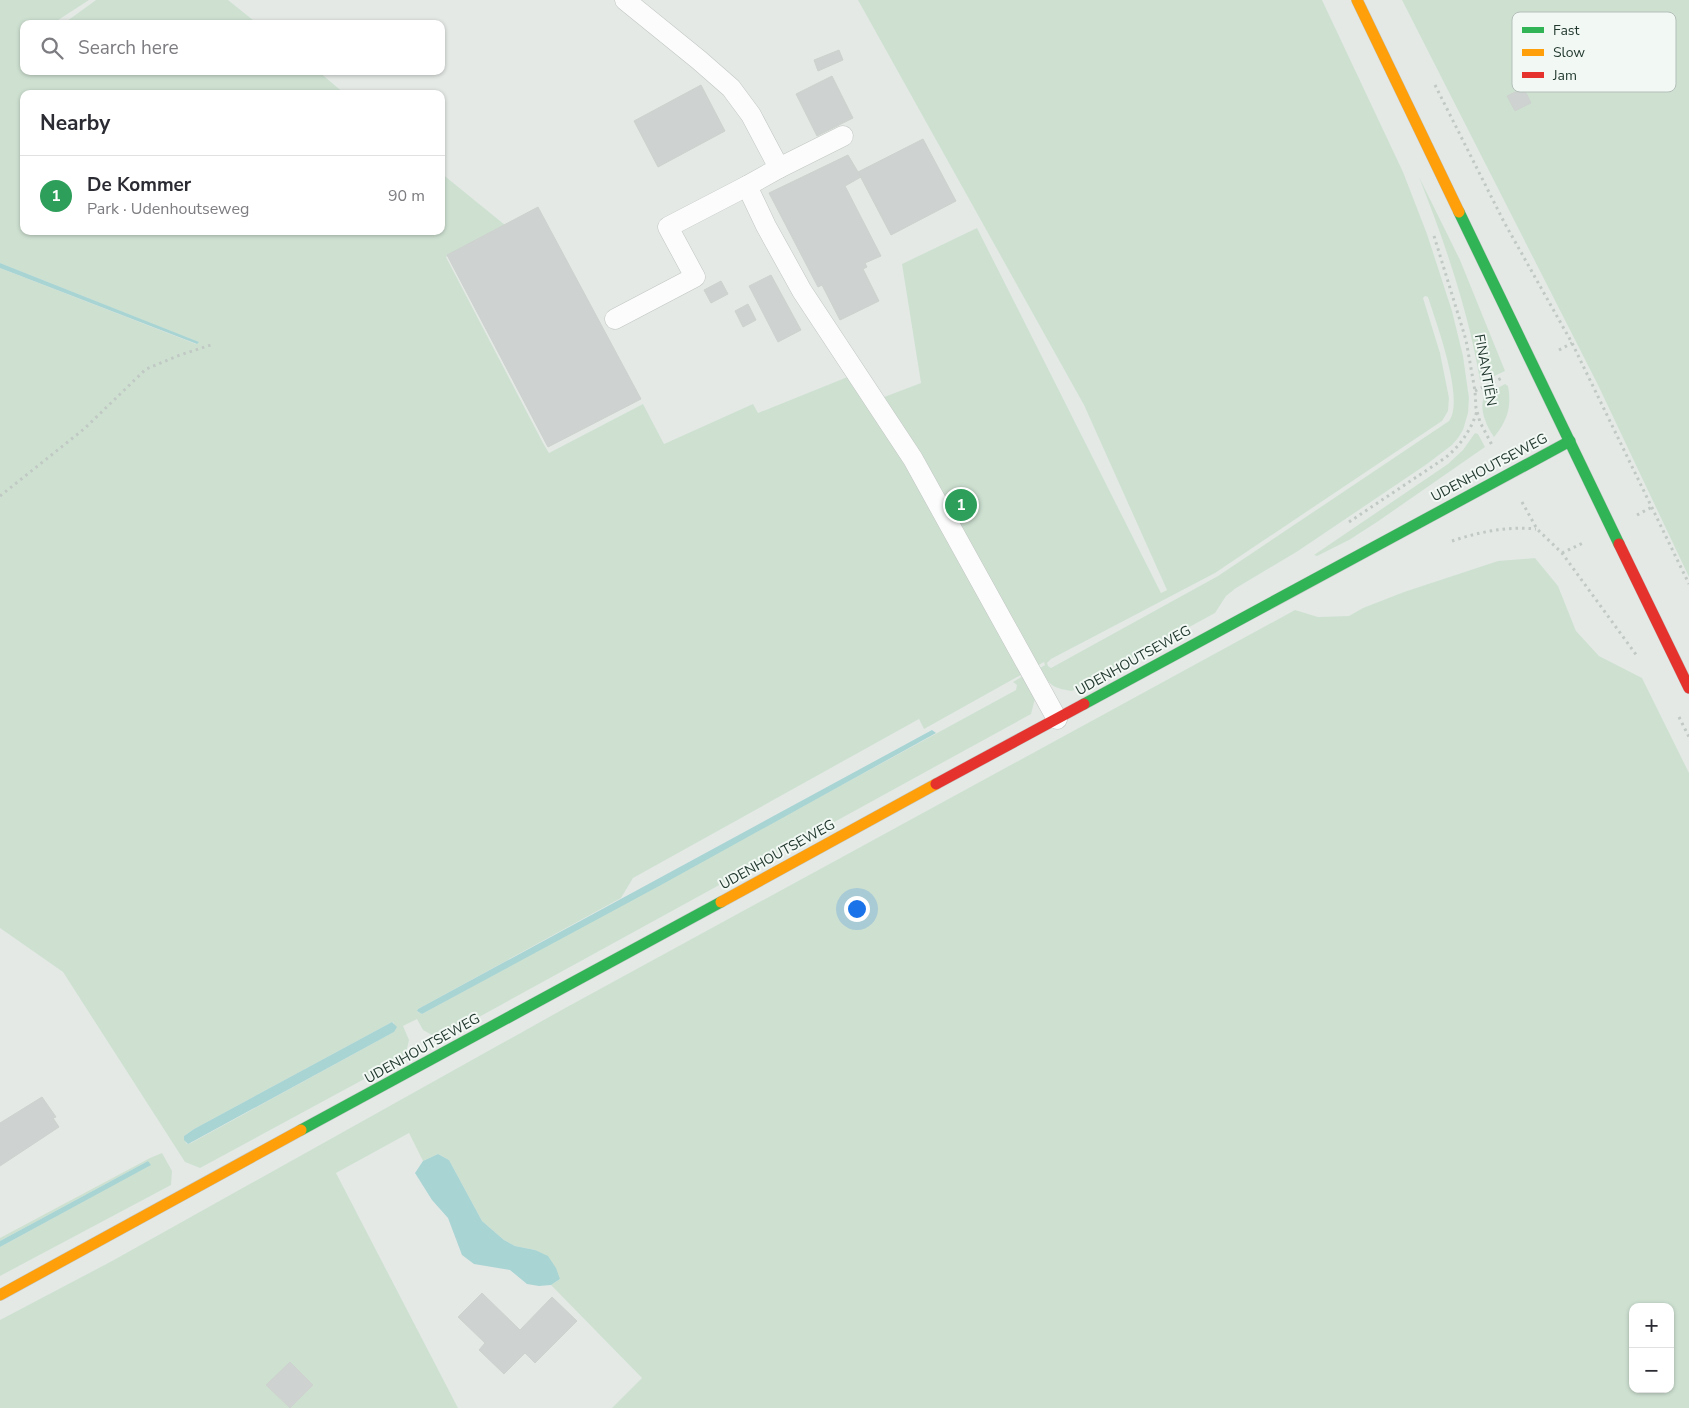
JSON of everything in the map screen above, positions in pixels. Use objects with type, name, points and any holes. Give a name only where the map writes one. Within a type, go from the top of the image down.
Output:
[{"type":"street","points":[[1357,0],[1689,688]]},
{"type":"street","name":"UDENHOUTSEWEG","points":[[0,1295],[1269,602],[1570,441]]},
{"type":"lane","points":[[625,0],[731,88],[750,115],[779,168]]},
{"type":"lane","points":[[616,319],[695,277],[668,227],[843,136]]},
{"type":"lane","points":[[747,186],[766,226],[802,291],[913,459],[1057,719]]},
{"type":"path","points":[[1432,80],[1504,222],[1572,343],[1689,584]]},
{"type":"path","name":"FINANTIËN","points":[[1433,231],[1466,340],[1480,422],[1537,529],[1562,553],[1639,658]]},
{"type":"path","points":[[0,496],[84,429],[146,369],[214,344]]},
{"type":"path","points":[[1345,525],[1446,458],[1455,450],[1473,424],[1477,410]]},
{"type":"path","points":[[1675,710],[1689,737]]},
{"type":"green space","points":[[0,0],[89,0],[58,20],[20,20],[20,75],[323,75],[340,90],[20,90],[20,235],[445,235],[445,176],[505,225],[446,257],[549,453],[643,404],[664,444],[753,404],[758,413],[850,376],[871,402],[921,383],[902,264],[977,228],[1161,593],[1167,590],[1084,405],[858,0],[1322,0],[1403,172],[1427,234],[1452,311],[1463,356],[1469,398],[1468,413],[1463,430],[1452,445],[1298,551],[1236,588],[1226,596],[1215,613],[1072,691],[1060,689],[1049,682],[1040,668],[1045,665],[1044,662],[924,729],[919,719],[633,878],[621,898],[417,1011],[422,1014],[1016,690],[1017,685],[1013,682],[1026,674],[1036,695],[1031,714],[439,1039],[423,1030],[417,1019],[403,1026],[409,1040],[405,1057],[200,1168],[185,1162],[63,972],[0,928],[0,268],[196,344],[198,342],[0,263]],"holes":[[[1425,296],[1428,297],[1448,360],[1454,396],[1453,410],[1449,421],[1218,576],[1051,668],[1048,666],[1047,663],[1051,659],[1215,573],[1442,421],[1448,411],[1449,398],[1440,353],[1423,298]],[[392,1022],[394,1023],[394,1032],[191,1143],[187,1144],[184,1139],[184,1136],[194,1129]]]},
{"type":"green space","points":[[96,0],[228,0],[253,20],[68,20]]},
{"type":"green space","points":[[1402,0],[1689,0],[1689,577],[1598,385]]},
{"type":"green space","points":[[1419,177],[1460,260],[1505,371],[1484,381],[1480,380],[1469,328],[1455,277]]},
{"type":"green space","points":[[1505,384],[1508,386],[1509,407],[1502,425],[1494,437],[1484,416],[1483,400],[1485,395]]},
{"type":"green space","points":[[1475,433],[1478,434],[1485,447],[1349,540],[1317,556],[1314,555],[1448,464],[1463,450]]},
{"type":"green space","points":[[1535,558],[1558,586],[1576,631],[1599,656],[1642,678],[1689,773],[1689,1408],[612,1408],[642,1378],[551,1285],[560,1279],[535,1250],[515,1246],[504,1240],[482,1221],[449,1160],[438,1154],[423,1161],[409,1133],[336,1173],[458,1408],[0,1408],[0,1320],[112,1261],[567,1007],[1295,610],[1318,617],[1349,616],[1363,608],[1404,592],[1498,561]]},
{"type":"green space","points":[[162,1153],[172,1171],[171,1185],[0,1276],[0,1247],[150,1165],[148,1161],[0,1241],[0,1238]]},
{"type":"water","points":[[0,263],[199,342],[197,344],[0,268]]},
{"type":"water","points":[[932,730],[936,733],[661,885],[422,1014],[417,1011],[418,1009]]},
{"type":"water","points":[[392,1022],[397,1027],[394,1032],[190,1143],[188,1144],[184,1140],[184,1136],[194,1129]]},
{"type":"water","points":[[438,1154],[449,1160],[482,1221],[504,1240],[515,1246],[535,1250],[548,1256],[556,1268],[560,1279],[551,1285],[527,1284],[510,1270],[474,1264],[462,1255],[448,1218],[432,1200],[415,1173],[423,1161]]},
{"type":"water","points":[[148,1161],[151,1165],[0,1247],[0,1241]]},
{"type":"building","points":[[839,50],[843,60],[818,71],[814,60]]},
{"type":"building","points":[[832,76],[853,118],[817,136],[796,94]]},
{"type":"building","points":[[701,85],[725,131],[658,167],[634,121]]},
{"type":"building","points":[[1516,92],[1526,92],[1531,103],[1515,111],[1507,96]]},
{"type":"building","points":[[923,139],[956,201],[891,235],[858,172]]},
{"type":"building","points":[[848,155],[861,177],[845,186],[881,256],[865,263],[867,267],[863,269],[879,301],[840,320],[822,285],[818,287],[769,193]]},
{"type":"building","points":[[538,207],[641,399],[548,447],[447,255]]},
{"type":"building","points":[[771,275],[801,330],[778,342],[749,286]]},
{"type":"building","points":[[721,281],[728,294],[711,303],[704,290]]},
{"type":"building","points":[[748,304],[756,320],[743,327],[735,311]]},
{"type":"building","points":[[42,1097],[56,1117],[53,1118],[59,1127],[0,1166],[0,1123]]},
{"type":"building","points":[[482,1293],[520,1330],[552,1297],[577,1321],[535,1363],[525,1353],[504,1374],[479,1350],[485,1343],[458,1317]]},
{"type":"building","points":[[290,1362],[313,1385],[290,1408],[266,1385]]},
{"type":"traffic: fast","points":[[1459,212],[1619,544]]},
{"type":"traffic: fast","points":[[1084,704],[1570,441]]},
{"type":"traffic: fast","points":[[301,1130],[721,902]]},
{"type":"traffic: slow","points":[[1357,0],[1459,212]]},
{"type":"traffic: slow","points":[[721,902],[936,784]]},
{"type":"traffic: slow","points":[[0,1295],[301,1130]]},
{"type":"traffic: jam","points":[[1619,544],[1689,688]]},
{"type":"traffic: jam","points":[[936,784],[1084,704]]},
{"type":"place","name":"De Kommer","points":[[961,505]]}]
